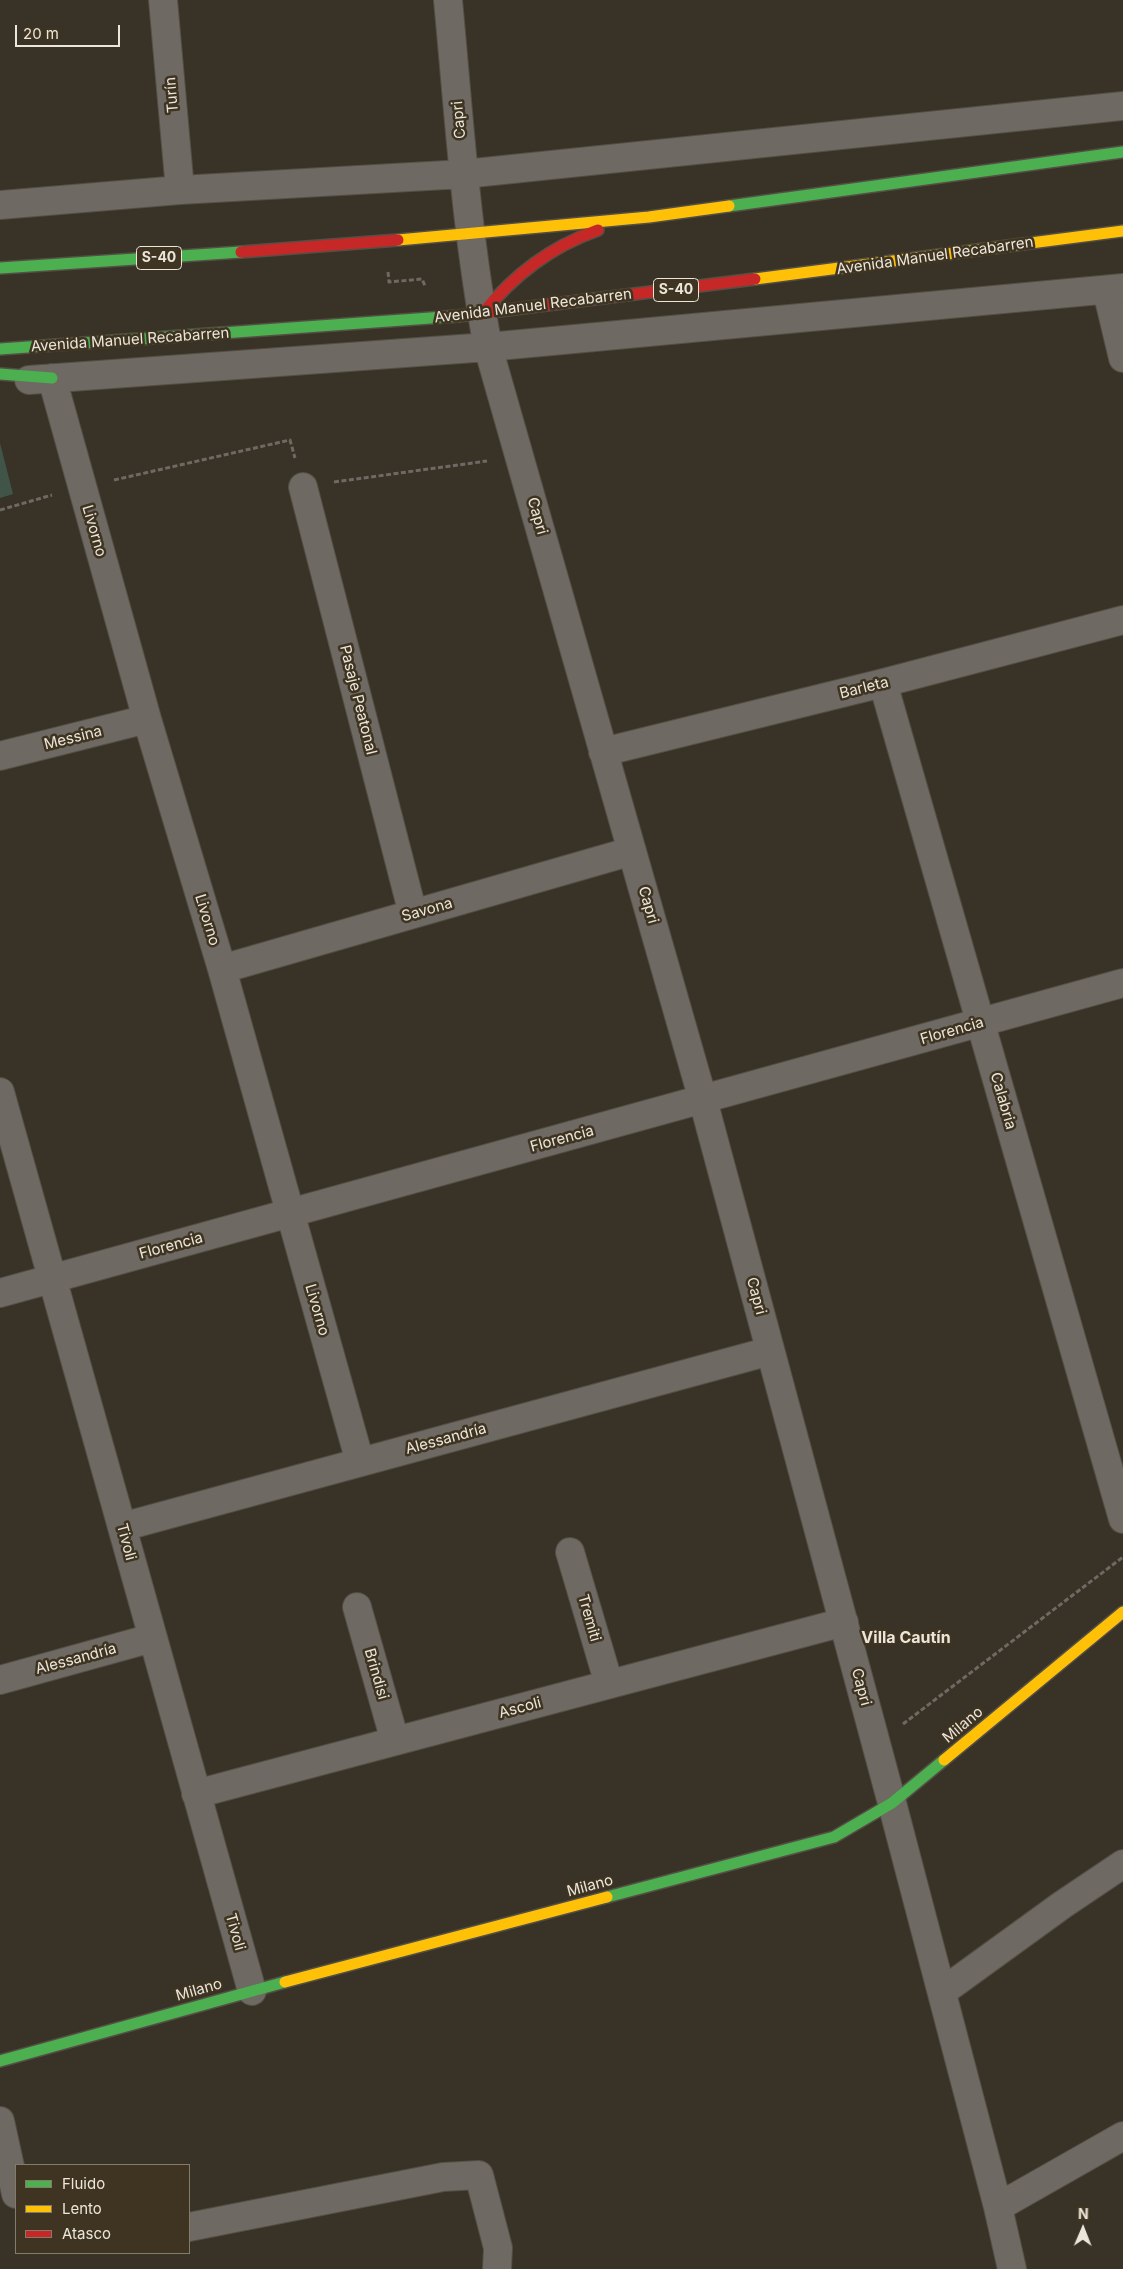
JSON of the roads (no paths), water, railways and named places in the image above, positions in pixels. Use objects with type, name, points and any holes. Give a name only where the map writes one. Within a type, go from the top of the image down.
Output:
[{"type":"main road","name":"S-40","points":[[0,268],[319,247],[649,216],[1123,152]]},
{"type":"main road","points":[[482,314],[496,295],[515,277],[562,245],[590,232],[649,216]]},
{"type":"main road","name":"Avenida Manuel Recabarren","points":[[0,349],[298,329],[482,314],[1123,231]]},
{"type":"main road","points":[[0,374],[52,378]]},
{"type":"main road","name":"Milano","points":[[0,2061],[252,1991],[834,1837],[892,1803],[1123,1612]]},
{"type":"street","name":"Turín","points":[[163,0],[180,190]]},
{"type":"street","name":"Capri","points":[[448,0],[464,174],[482,314],[488,346],[703,1100],[877,1744],[998,2207],[1012,2269]]},
{"type":"street","points":[[0,205],[180,190],[464,174],[1123,106]]},
{"type":"street","points":[[0,381],[488,346],[1115,290],[1123,358]]},
{"type":"street","name":"Livorno","points":[[52,378],[147,719],[222,969],[289,1214],[360,1462]]},
{"type":"street","name":"Pasaje Peatonal","points":[[303,487],[413,914]]},
{"type":"street","name":"Barleta","points":[[603,752],[1121,627]]},
{"type":"street","name":"Calabria","points":[[883,683],[1123,1518]]},
{"type":"street","name":"Messina","points":[[0,756],[147,719]]},
{"type":"street","name":"Savona","points":[[222,969],[632,851]]},
{"type":"street","name":"Florencia","points":[[0,1293],[1123,983]]},
{"type":"street","name":"Tivoli","points":[[0,1092],[252,1991]]},
{"type":"street","name":"Alessandría","points":[[122,1527],[770,1351]]},
{"type":"street","name":"Tremiti","points":[[570,1552],[609,1684]]},
{"type":"street","name":"Brindisi","points":[[357,1607],[395,1742]]},
{"type":"street","name":"Ascoli","points":[[196,1794],[844,1622]]},
{"type":"street","name":"Alessandría","points":[[0,1680],[152,1638]]},
{"type":"street","points":[[942,1992],[1062,1905],[1123,1864]]},
{"type":"street","points":[[0,2122],[15,2190]]},
{"type":"street","points":[[998,2207],[1123,2136]]},
{"type":"street","points":[[190,2227],[443,2177],[479,2175],[498,2248],[497,2269]]},
{"type":"district","name":"Villa Cautín","points":[[906,1638]]}]
